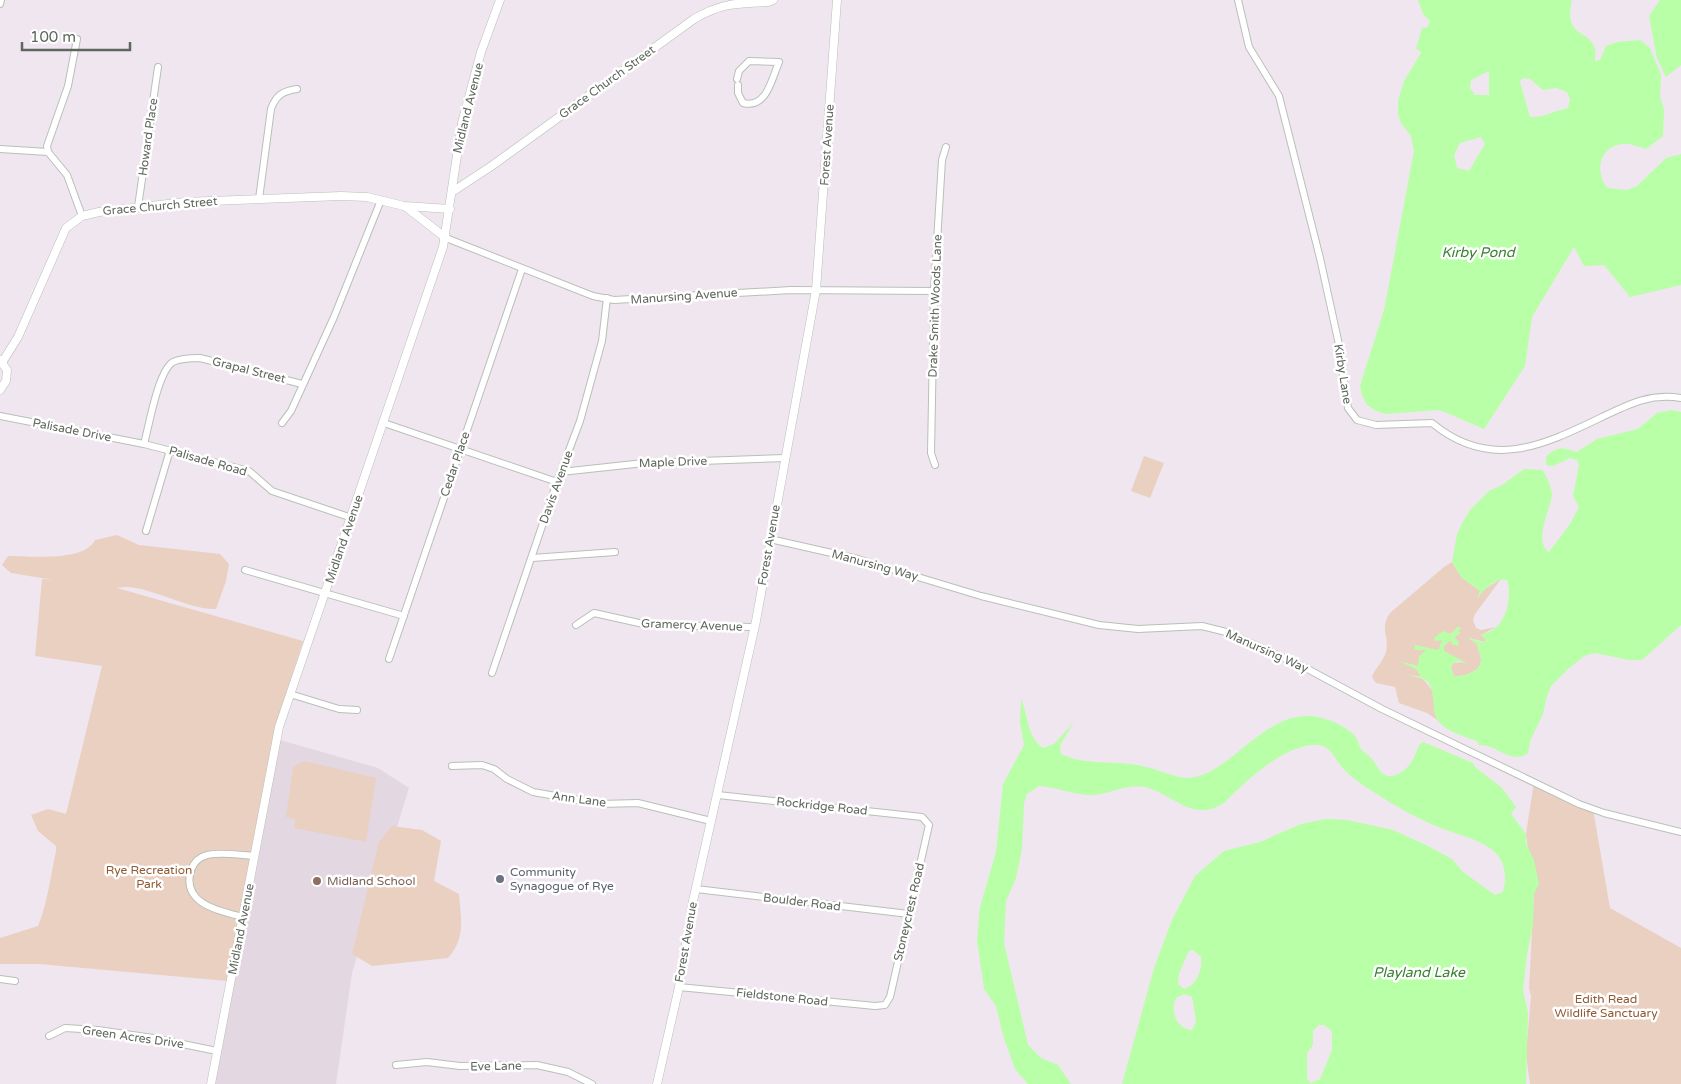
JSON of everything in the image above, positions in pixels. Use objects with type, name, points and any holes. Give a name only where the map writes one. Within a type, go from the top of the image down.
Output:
[{"type":"street","points":[[0,4],[1,0]]},
{"type":"street","name":"Midland Avenue","points":[[211,1084],[273,751],[290,694],[352,518],[446,238],[462,123],[481,52],[500,0]]},
{"type":"street","name":"Grace Church Street","points":[[452,192],[493,165],[694,19],[711,9],[730,3],[768,2],[773,0]]},
{"type":"street","name":"Forest Avenue","points":[[657,1084],[679,987],[696,889],[754,627],[816,290],[837,0]]},
{"type":"street","name":"Kirby Lane","points":[[1238,0],[1249,48],[1279,96],[1320,258],[1338,340],[1348,408],[1357,420],[1376,425],[1432,423],[1444,434],[1471,447],[1507,451],[1552,440],[1627,404],[1646,398],[1681,398]]},
{"type":"street","points":[[0,390],[4,387],[7,376],[7,370],[1,360],[13,347],[66,228],[82,216],[67,175],[48,152],[48,139],[68,86],[77,39]]},
{"type":"street","points":[[749,62],[779,62],[766,96],[758,102],[743,103],[738,93],[738,82],[739,71],[749,62]]},
{"type":"street","name":"Howard Place","points":[[138,207],[158,67]]},
{"type":"street","points":[[259,199],[271,109],[274,101],[282,92],[297,89]]},
{"type":"street","name":"Drake Smith Woods Lane","points":[[935,465],[931,453],[934,292],[942,160],[946,147]]},
{"type":"street","points":[[0,149],[48,152]]},
{"type":"street","name":"Grace Church Street","points":[[82,216],[138,207],[259,199],[354,196],[404,206],[450,209]]},
{"type":"street","name":"Grapal Street","points":[[144,444],[162,376],[173,362],[186,358],[200,358],[302,384],[334,317],[381,200]]},
{"type":"street","name":"Grace Church Street","points":[[404,206],[446,238]]},
{"type":"street","name":"Manursing Avenue","points":[[446,238],[593,296],[606,298],[631,300],[816,290],[934,292]]},
{"type":"street","name":"Cedar Place","points":[[389,659],[522,269]]},
{"type":"street","name":"Davis Avenue","points":[[492,673],[589,393],[602,341],[606,298]]},
{"type":"street","points":[[282,423],[291,411],[302,384]]},
{"type":"street","name":"Palisade Drive","points":[[0,416],[144,444]]},
{"type":"street","points":[[384,423],[460,451],[557,482]]},
{"type":"street","name":"Palisade Road","points":[[144,444],[249,471],[272,491],[352,518]]},
{"type":"street","points":[[146,531],[170,450]]},
{"type":"street","name":"Maple Drive","points":[[561,472],[644,463],[786,458]]},
{"type":"street","name":"Manursing Way","points":[[770,539],[858,560],[982,596],[1099,625],[1138,629],[1202,626],[1226,632],[1302,666],[1382,709],[1579,804],[1604,813],[1681,832]]},
{"type":"street","points":[[532,558],[615,552]]},
{"type":"street","points":[[245,570],[404,616]]},
{"type":"street","name":"Gramercy Avenue","points":[[576,625],[594,613],[648,625],[754,627]]},
{"type":"street","points":[[290,694],[339,708],[358,710]]},
{"type":"street","name":"Ann Lane","points":[[452,766],[482,765],[494,769],[507,779],[533,792],[601,804],[638,803],[712,821]]},
{"type":"street","name":"Rockridge Road","points":[[718,795],[922,817],[926,819]]},
{"type":"street","name":"Stoneycrest Road","points":[[885,1004],[890,997],[929,825],[926,819]]},
{"type":"street","points":[[243,917],[200,903],[190,891],[190,874],[196,861],[206,855],[254,856]]},
{"type":"street","name":"Boulder Road","points":[[696,889],[909,914]]},
{"type":"street","points":[[0,980],[15,980]]},
{"type":"street","name":"Fieldstone Road","points":[[679,987],[875,1006],[885,1004]]},
{"type":"street","name":"Green Acres Drive","points":[[49,1036],[66,1028],[98,1030],[153,1038],[217,1051]]},
{"type":"street","name":"Eve Lane","points":[[396,1065],[427,1062],[460,1066],[537,1065],[568,1072],[592,1084]]},
{"type":"shaded area","name":"Midland School","points":[[280,740],[378,768],[409,788],[352,973],[336,1084],[214,1084]]},
{"type":"green space","points":[[1144,456],[1164,463],[1150,498],[1131,491]]},
{"type":"green space","name":"Rye Recreation Park","points":[[117,535],[139,545],[220,554],[229,564],[226,581],[216,609],[191,605],[139,588],[117,588],[303,641],[275,728],[227,981],[39,964],[0,964],[0,938],[38,926],[41,918],[49,890],[56,846],[38,831],[31,815],[48,809],[66,814],[102,666],[35,656],[42,579],[54,580],[11,573],[2,565],[8,556],[42,557],[69,555],[89,547],[95,540]]},
{"type":"green space","points":[[1452,562],[1461,577],[1480,591],[1478,597],[1485,589],[1501,579],[1475,614],[1473,620],[1476,628],[1481,630],[1496,627],[1481,635],[1486,638],[1485,642],[1469,638],[1477,644],[1481,657],[1478,668],[1466,675],[1454,676],[1451,668],[1453,663],[1465,662],[1444,652],[1444,646],[1450,640],[1457,640],[1454,637],[1460,633],[1459,629],[1438,640],[1442,640],[1439,650],[1426,649],[1418,666],[1404,663],[1416,669],[1422,677],[1409,675],[1423,679],[1432,690],[1437,720],[1427,713],[1399,703],[1395,687],[1376,683],[1372,677],[1386,652],[1385,624],[1387,619],[1390,613]]},
{"type":"green space","points":[[304,761],[376,778],[366,842],[294,828],[295,819],[286,817],[293,767]]},
{"type":"green space","name":"Edith Read Wildlife Sanctuary","points":[[1534,782],[1593,809],[1610,908],[1681,948],[1681,1084],[1530,1084],[1526,1055],[1531,996],[1529,988],[1534,894],[1526,834]]},
{"type":"green space","points":[[392,826],[422,830],[441,841],[434,881],[459,894],[461,912],[460,936],[454,951],[448,958],[372,966],[352,954],[379,842]]},
{"type":"water","name":"Kirby Pond","points":[[1418,0],[1572,0],[1571,21],[1578,32],[1592,43],[1595,50],[1595,61],[1600,60],[1606,46],[1617,42],[1640,40],[1650,48],[1661,75],[1660,96],[1664,110],[1663,136],[1646,149],[1626,144],[1615,146],[1609,150],[1601,161],[1600,168],[1601,175],[1608,188],[1627,190],[1637,186],[1666,158],[1681,154],[1681,285],[1630,297],[1604,265],[1584,266],[1574,247],[1532,317],[1525,366],[1484,429],[1440,410],[1386,414],[1376,411],[1367,405],[1360,386],[1384,310],[1414,151],[1411,136],[1401,123],[1398,114],[1398,101],[1404,81],[1421,53],[1416,49],[1422,28],[1428,27],[1430,21],[1423,14]],"holes":[[[1489,71],[1489,95],[1475,95],[1470,88],[1471,80]],[[1522,78],[1530,79],[1543,90],[1556,88],[1567,92],[1570,99],[1568,108],[1530,117],[1520,82]],[[1481,137],[1485,144],[1469,171],[1457,168],[1454,155],[1460,143]]]},
{"type":"water","points":[[1660,0],[1681,0],[1681,65],[1666,77],[1657,58],[1649,16]]},
{"type":"water","points":[[1671,410],[1681,412],[1681,625],[1642,660],[1629,660],[1595,653],[1584,656],[1567,670],[1551,686],[1543,714],[1530,741],[1528,753],[1523,756],[1510,756],[1491,747],[1479,745],[1477,741],[1447,729],[1436,717],[1433,694],[1429,683],[1424,679],[1405,674],[1421,677],[1416,669],[1399,661],[1418,666],[1419,656],[1426,650],[1414,650],[1415,645],[1438,650],[1442,640],[1435,641],[1434,638],[1443,631],[1451,634],[1457,627],[1462,628],[1458,631],[1460,634],[1454,636],[1459,643],[1458,646],[1452,644],[1450,640],[1444,646],[1444,651],[1469,664],[1458,661],[1453,663],[1451,668],[1454,676],[1470,673],[1478,668],[1481,659],[1477,644],[1467,637],[1481,642],[1487,641],[1480,634],[1496,628],[1505,614],[1509,596],[1507,580],[1494,583],[1477,600],[1480,591],[1461,577],[1452,562],[1457,534],[1470,510],[1489,491],[1502,485],[1524,469],[1542,470],[1549,482],[1552,495],[1542,534],[1544,547],[1549,552],[1570,524],[1579,507],[1573,496],[1579,465],[1577,460],[1570,458],[1553,466],[1546,465],[1546,457],[1561,448],[1577,452],[1597,439],[1638,429],[1657,413]]},
{"type":"water","name":"Playland Lake","points":[[1021,699],[1031,732],[1043,748],[1054,744],[1074,722],[1060,745],[1061,754],[1092,762],[1125,763],[1187,778],[1205,774],[1218,767],[1280,722],[1309,716],[1327,719],[1350,731],[1356,737],[1361,749],[1384,775],[1394,776],[1407,768],[1419,745],[1423,742],[1473,763],[1475,767],[1502,788],[1516,807],[1511,814],[1526,834],[1526,843],[1534,860],[1539,884],[1534,894],[1533,925],[1527,954],[1523,991],[1528,1013],[1526,1084],[1122,1084],[1154,968],[1172,920],[1195,876],[1224,851],[1260,842],[1301,824],[1326,819],[1347,820],[1393,830],[1426,845],[1452,859],[1463,872],[1495,895],[1503,892],[1505,876],[1503,863],[1487,846],[1414,816],[1391,803],[1351,776],[1329,750],[1318,745],[1292,750],[1255,774],[1224,803],[1202,810],[1184,806],[1156,791],[1139,786],[1092,795],[1039,786],[1027,794],[1024,803],[1022,849],[1016,878],[1006,901],[1004,943],[1028,1045],[1041,1058],[1058,1065],[1071,1084],[1028,1084],[1015,1069],[1003,1035],[996,1006],[984,989],[977,940],[980,907],[996,852],[1003,784],[1024,745],[1020,722]],"holes":[[[1193,950],[1201,957],[1200,971],[1196,980],[1184,989],[1178,984],[1179,973],[1189,951]],[[1184,994],[1192,997],[1196,1022],[1192,1030],[1186,1029],[1178,1023],[1174,1014],[1176,998]],[[1319,1025],[1324,1025],[1332,1031],[1332,1050],[1320,1079],[1311,1083],[1307,1079],[1307,1053],[1313,1045],[1313,1031]]]},
{"type":"place","name":"Community Synagogue of Rye","points":[[500,879]]},
{"type":"place","name":"Midland School","points":[[317,881]]}]
